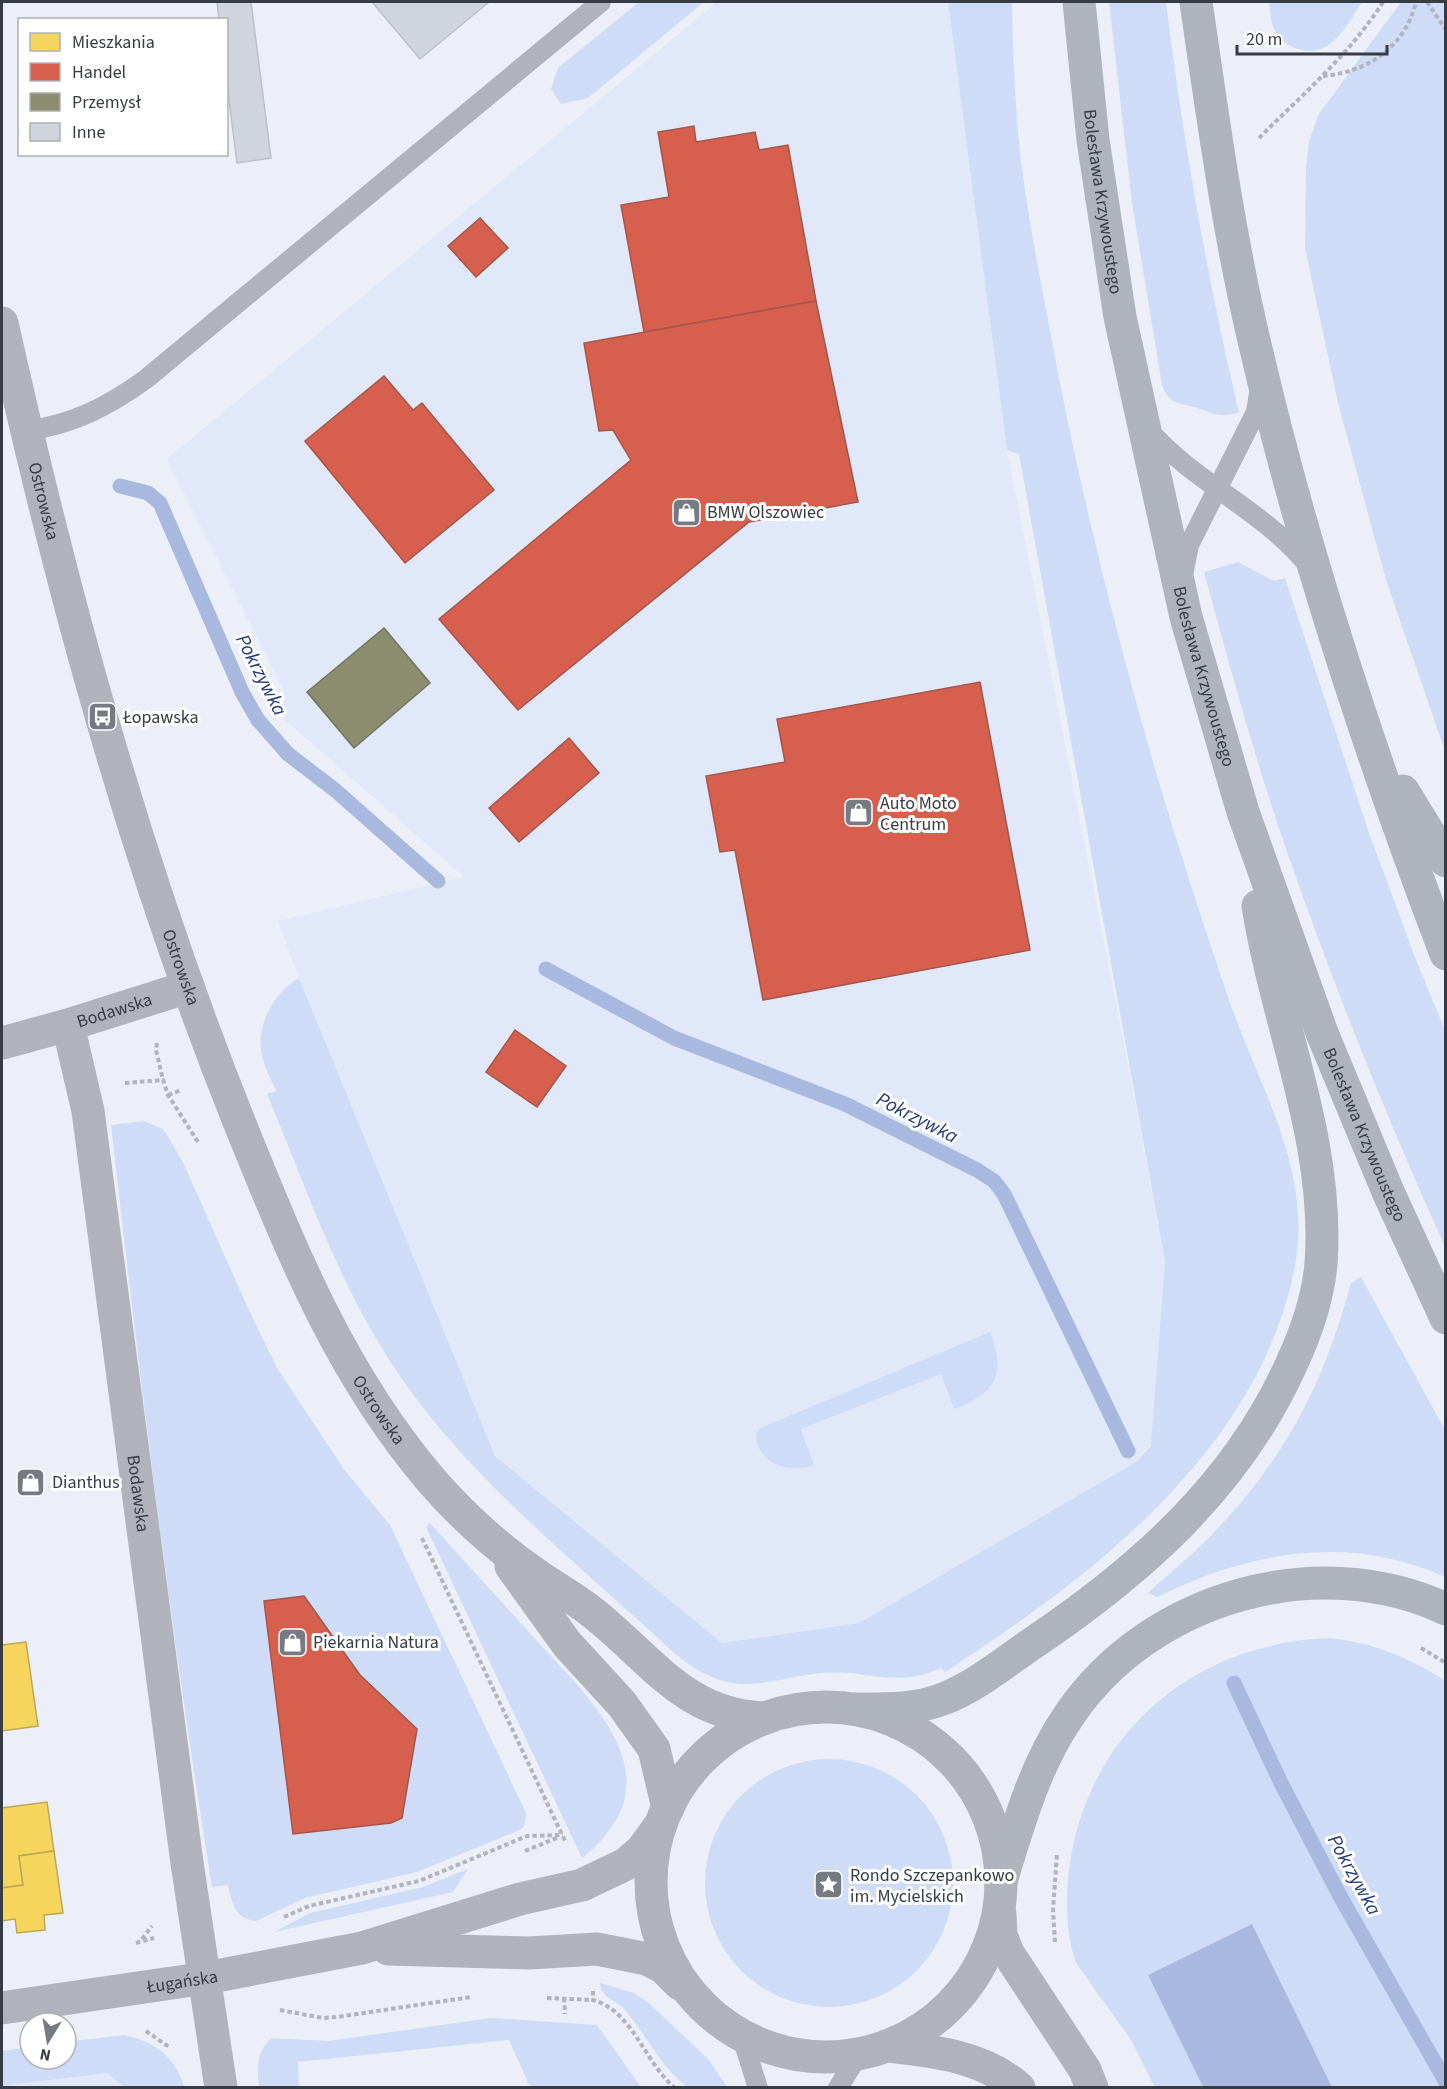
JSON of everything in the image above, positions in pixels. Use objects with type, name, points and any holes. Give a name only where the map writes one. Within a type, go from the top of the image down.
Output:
[{"type":"main road","name":"Bolesława Krzywoustego","points":[[1079,2],[1106,232],[1141,422],[1186,617],[1244,812],[1354,1113],[1446,1318]]},
{"type":"main road","points":[[1196,2],[1222,174],[1256,351],[1316,577],[1361,716],[1446,954]]},
{"type":"main road","points":[[1361,716],[1446,861]]},
{"type":"main road","points":[[855,1709],[897,1709],[951,1695],[1046,1634],[1136,1565],[1191,1516],[1231,1468],[1258,1430],[1298,1351],[1313,1305],[1321,1266],[1320,1183],[1261,925],[1244,812]]},
{"type":"main road","points":[[1000,1896],[1024,1808],[1054,1738],[1093,1684],[1151,1635],[1182,1617],[1257,1590],[1323,1582],[1380,1588],[1446,1609]]},
{"type":"street","name":"Ostrowska","points":[[2,323],[62,578],[138,841],[188,987],[229,1096],[306,1284],[375,1405],[431,1479],[499,1546],[592,1612],[696,1702],[742,1717],[765,1718]]},
{"type":"street","name":"Bodawska","points":[[188,987],[68,1025],[88,1112],[187,1863],[220,2082]]},
{"type":"street","points":[[2,1043],[68,1025]]},
{"type":"street","name":"Ostrowska","points":[[499,1546],[514,1572],[567,1644],[622,1704],[654,1749],[665,1816]]},
{"type":"street","points":[[1019,2088],[997,2073],[972,2061],[948,2054],[873,2050],[828,2057],[798,2055],[768,2047],[741,2034],[715,2017],[693,1996],[676,1971],[662,1943],[654,1914],[651,1884],[653,1854],[665,1816],[691,1771],[712,1750],[737,1732],[765,1718],[794,1710],[824,1708],[855,1709],[912,1730],[937,1748],[959,1769],[977,1794],[990,1821],[999,1851],[1001,1935],[1008,1953],[1085,2070],[1092,2088]]},
{"type":"street","name":"Ługańska","points":[[2,2008],[206,1978],[362,1948],[520,1899],[591,1881],[626,1864],[642,1850],[665,1816]]},
{"type":"street","points":[[873,2050],[916,2032],[940,2015],[962,1993],[979,1968],[992,1940],[1000,1896]]},
{"type":"street","name":"Ługańska","points":[[362,1948],[529,1953],[597,1949],[622,1952],[647,1959],[664,1968],[693,1996]]},
{"type":"lane","points":[[26,431],[59,426],[97,410],[118,399],[146,379],[602,2]]},
{"type":"lane","points":[[1186,617],[1183,592],[1185,561],[1189,545],[1256,412],[1260,386],[1256,351]]},
{"type":"lane","points":[[1141,422],[1165,446],[1283,537],[1316,577]]},
{"type":"lane","points":[[741,2034],[758,2088]]},
{"type":"lane","points":[[838,2088],[873,2050]]},
{"type":"path","points":[[1222,174],[1355,41],[1383,2]]},
{"type":"path","points":[[1323,75],[1358,69],[1384,54],[1404,31],[1416,2]]},
{"type":"path","points":[[1426,2],[1446,30]]},
{"type":"path","points":[[1417,1646],[1446,1663]]},
{"type":"path","points":[[280,1919],[309,1906],[419,1881],[527,1836],[563,1836]]},
{"type":"path","points":[[1058,1851],[1053,1910],[1058,1951]]},
{"type":"path","points":[[593,1989],[593,2000]]},
{"type":"path","points":[[269,2008],[323,2018],[481,1996]]},
{"type":"path","points":[[540,1997],[593,2000],[615,2010],[658,2072],[675,2088]]},
{"type":"path","points":[[136,2029],[162,2040],[181,2057],[192,2080],[220,2082]]},
{"type":"shaded area","points":[[639,2],[704,2],[588,98],[561,104],[551,89],[558,68]]},
{"type":"shaded area","points":[[717,2],[948,2],[1007,450],[1166,1269],[1152,1442],[1136,1462],[859,1623],[722,1643],[500,1461],[491,1448],[299,978],[278,921],[464,877],[284,719],[283,690],[167,459]]},
{"type":"shaded area","points":[[948,2],[1012,2],[1016,106],[1025,188],[1034,247],[1083,493],[1155,769],[1229,1000],[1282,1135],[1297,1203],[1298,1239],[1293,1276],[1273,1341],[1242,1400],[1204,1455],[1158,1506],[1108,1553],[1055,1596],[945,1672],[941,1668],[925,1674],[895,1678],[839,1672],[812,1674],[765,1683],[731,1683],[706,1675],[685,1661],[555,1545],[480,1472],[412,1393],[365,1320],[320,1225],[267,1094],[276,1091],[263,1060],[261,1033],[274,1001],[299,978],[495,1456],[722,1643],[859,1623],[1136,1462],[1151,1446],[1165,1262],[1019,454],[1007,450]]},
{"type":"shaded area","points":[[1109,2],[1166,2],[1197,208],[1216,311],[1239,413],[1216,414],[1178,403],[1169,397],[1162,385],[1132,203]]},
{"type":"shaded area","points":[[1269,2],[1362,2],[1338,37],[1327,46],[1312,51],[1290,46],[1278,36],[1272,23]]},
{"type":"shaded area","points":[[1401,2],[1445,2],[1445,751],[1386,580],[1338,403],[1305,248],[1306,167],[1309,141],[1319,114]]},
{"type":"shaded area","points":[[1238,562],[1274,581],[1285,578],[1368,830],[1416,960],[1445,1030],[1445,1247],[1341,998],[1285,846],[1252,744],[1204,572]]},
{"type":"shaded area","points":[[144,1121],[163,1129],[182,1160],[277,1368],[343,1468],[390,1525],[526,1813],[525,1825],[520,1830],[417,1872],[305,1898],[256,1921],[249,1920],[239,1913],[233,1904],[228,1885],[212,1887],[170,1602],[111,1125]]},
{"type":"shaded area","points":[[1361,1277],[1445,1430],[1445,1577],[1409,1563],[1372,1555],[1336,1552],[1263,1559],[1192,1581],[1157,1597],[1148,1593],[1211,1536],[1265,1472],[1301,1414],[1329,1351],[1351,1283]]},
{"type":"shaded area","points":[[990,1332],[997,1359],[994,1380],[988,1389],[968,1403],[954,1409],[941,1374],[801,1429],[814,1465],[785,1467],[776,1464],[762,1453],[756,1434],[760,1428]]},
{"type":"shaded area","points":[[430,1523],[581,1689],[602,1716],[617,1743],[626,1771],[624,1800],[611,1829],[582,1858],[426,1527]]},
{"type":"shaded area","points":[[1330,1638],[1361,1643],[1390,1652],[1445,1681],[1445,2087],[1332,2087],[1252,1924],[1148,1975],[1203,2087],[1155,2088],[1131,2040],[1076,1963],[1072,1950],[1067,1908],[1068,1879],[1072,1851],[1085,1805],[1105,1764],[1131,1728],[1162,1698],[1199,1673],[1239,1655],[1283,1643]]},
{"type":"shaded area","points":[[817,1759],[841,1759],[865,1764],[888,1773],[917,1795],[939,1824],[944,1835],[951,1859],[953,1883],[951,1907],[944,1931],[939,1942],[917,1971],[888,1993],[877,1998],[841,2007],[817,2007],[793,2002],[770,1993],[750,1979],[733,1962],[719,1942],[710,1919],[705,1895],[705,1871],[710,1847],[719,1824],[733,1804],[750,1787],[770,1773],[793,1764]]},
{"type":"shaded area","points":[[468,1869],[453,1892],[274,1932],[310,1913],[423,1887]]},
{"type":"shaded area","points":[[1252,1924],[1332,2087],[1203,2087],[1148,1975]]},
{"type":"shaded area","points":[[600,1983],[634,1993],[649,2003],[709,2060],[727,2087],[687,2087],[660,2059],[624,2009],[603,1992]]},
{"type":"shaded area","points":[[491,2018],[597,2025],[641,2087],[530,2087],[509,2040],[298,2062],[299,2087],[259,2087],[260,2054],[272,2038],[328,2041]]},
{"type":"shaded area","points":[[124,2035],[145,2041],[169,2059],[184,2087],[124,2087],[107,2073],[2,2086],[2,2051],[18,2049],[18,2071],[78,2071],[78,2041]]},
{"type":"shaded area","points":[[107,2073],[124,2087],[2,2088],[2,2086]]},
{"type":"building: Mieszkania","points":[[26,1642],[38,1726],[2,1731],[2,1645]]},
{"type":"building: Mieszkania","points":[[47,1802],[54,1851],[19,1856],[23,1885],[2,1888],[2,1808]]},
{"type":"building: Mieszkania","points":[[54,1851],[63,1913],[44,1915],[45,1930],[17,1933],[15,1919],[2,1921],[2,1888],[23,1885],[19,1856]]},
{"type":"building: Handel","points":[[694,126],[696,142],[755,132],[759,150],[788,145],[816,301],[644,332],[621,205],[669,197],[658,132]]},
{"type":"building: Handel","points":[[480,218],[508,248],[476,277],[448,246]]},
{"type":"building: Handel","name":"BMW Olszowiec","points":[[816,301],[858,502],[749,522],[518,710],[439,619],[631,460],[613,430],[599,431],[584,343]]},
{"type":"building: Handel","points":[[384,376],[413,410],[422,403],[494,490],[405,563],[305,441]]},
{"type":"building: Handel","name":"Auto Moto Centrum","points":[[980,682],[1030,950],[763,1000],[735,850],[720,852],[706,776],[785,762],[777,719]]},
{"type":"building: Handel","points":[[569,738],[599,773],[519,842],[489,808]]},
{"type":"building: Handel","points":[[515,1030],[566,1066],[537,1107],[486,1072]]},
{"type":"building: Handel","points":[[304,1596],[360,1675],[417,1729],[402,1818],[391,1823],[293,1834],[264,1601]]},
{"type":"building: Przemysł","points":[[384,628],[430,683],[354,748],[307,692]]},
{"type":"building: Inne","points":[[217,2],[251,2],[271,158],[237,163],[228,92],[228,18],[219,18]]},
{"type":"building: Inne","points":[[372,2],[489,2],[420,59]]},
{"type":"waterway","name":"Pokrzywka","points":[[120,486],[148,493],[160,503],[242,692],[258,720],[288,754],[335,790],[438,881]]},
{"type":"waterway","name":"Pokrzywka","points":[[546,969],[674,1038],[845,1104],[977,1170],[994,1181],[1004,1194],[1128,1451]]},
{"type":"waterway","name":"Pokrzywka","points":[[1234,1683],[1281,1783],[1340,1896],[1446,2082]]},
{"type":"place","name":"BMW Olszowiec","points":[[686,512]]},
{"type":"place","name":"Łopawska","points":[[102,717]]},
{"type":"place","name":"Auto Moto Centrum","points":[[859,813]]},
{"type":"place","name":"Dianthus","points":[[31,1482]]},
{"type":"place","name":"Piekarnia Natura","points":[[292,1642]]},
{"type":"place","name":"Rondo Szczepankowo im. Mycielskich","points":[[829,1885]]}]
